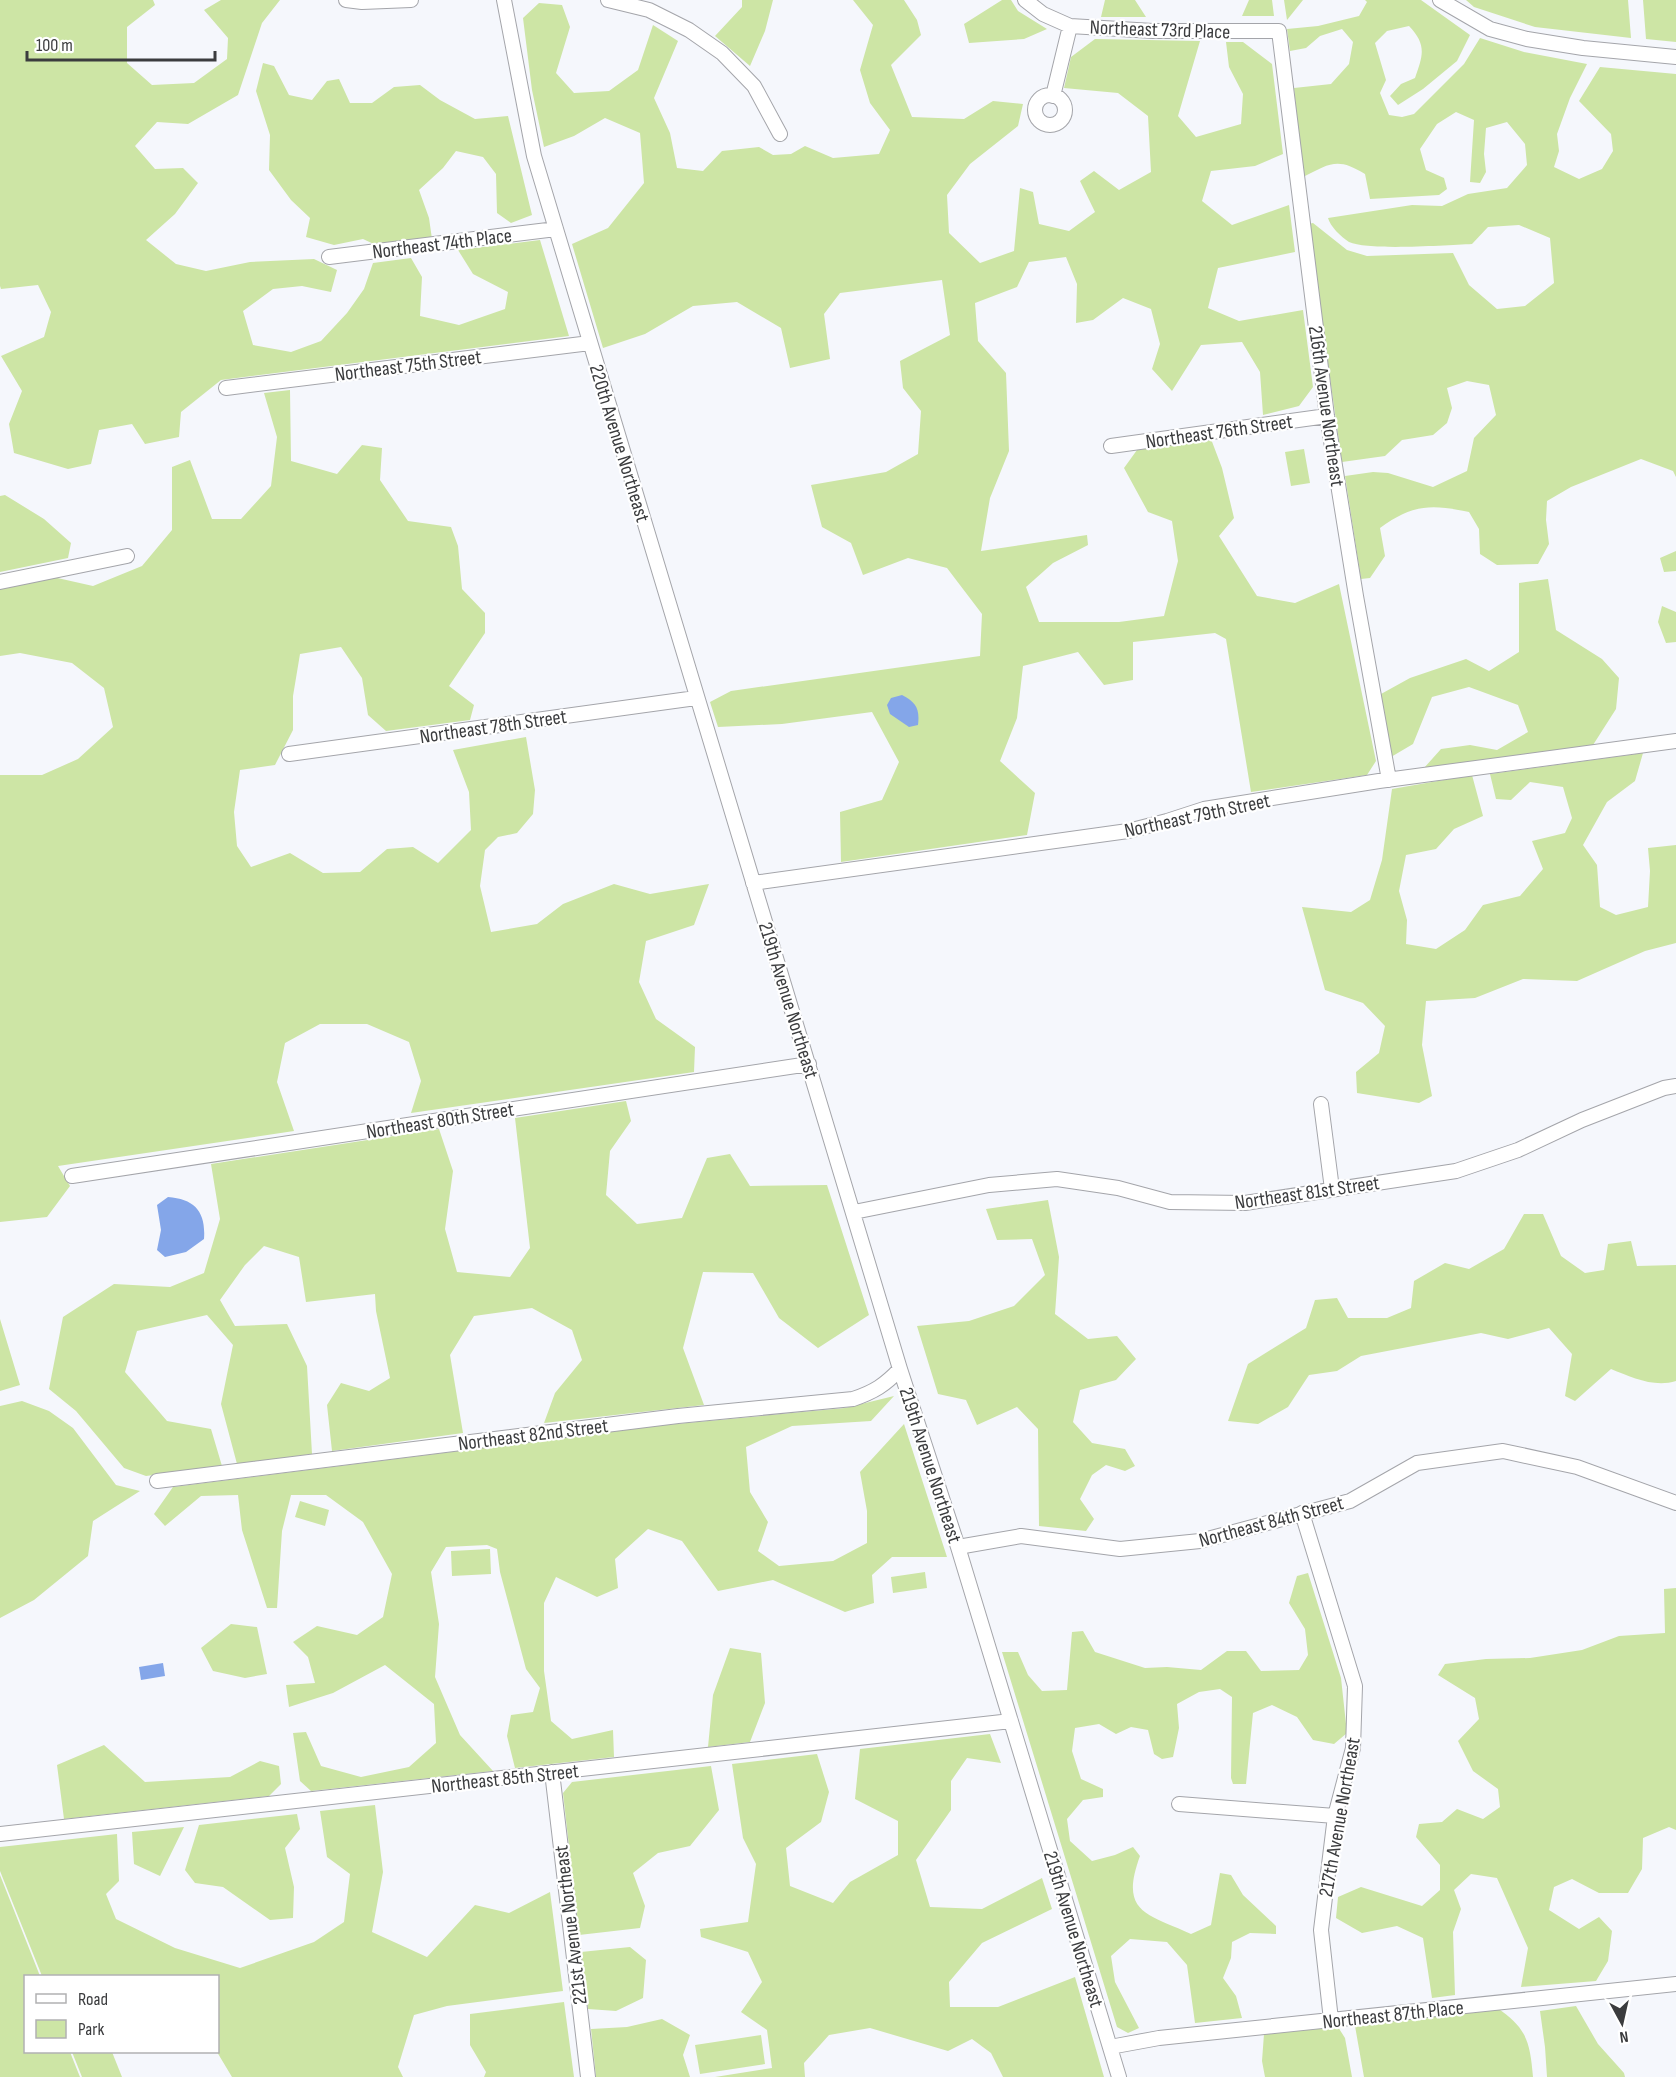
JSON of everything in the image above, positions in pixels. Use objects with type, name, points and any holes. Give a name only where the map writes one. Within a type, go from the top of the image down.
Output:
[{"type":"street","points":[[346,0],[362,2],[411,0]]},
{"type":"street","name":"220th Avenue Northeast","points":[[504,0],[534,156],[753,883]]},
{"type":"street","points":[[608,0],[649,10],[689,30],[722,53],[754,86],[780,134]]},
{"type":"street","name":"Northeast 73rd Place","points":[[1025,0],[1044,14],[1070,26],[1153,31],[1279,31]]},
{"type":"street","points":[[1440,0],[1490,28],[1527,39],[1583,48],[1676,57]]},
{"type":"street","points":[[1053,96],[1070,26]]},
{"type":"street","name":"216th Avenue Northeast","points":[[1279,31],[1327,416],[1389,780]]},
{"type":"street","name":"Northeast 74th Place","points":[[329,257],[556,230]]},
{"type":"street","name":"Northeast 75th Street","points":[[226,388],[590,343]]},
{"type":"street","name":"Northeast 76th Street","points":[[1111,446],[1327,416]]},
{"type":"street","points":[[0,582],[127,556]]},
{"type":"street","name":"Northeast 78th Street","points":[[289,754],[696,698]]},
{"type":"street","name":"Northeast 79th Street","points":[[753,883],[1128,831],[1204,809],[1389,780],[1676,741]]},
{"type":"street","name":"219th Avenue Northeast","points":[[753,883],[900,1369],[958,1548],[1119,2077]]},
{"type":"street","name":"Northeast 80th Street","points":[[72,1176],[808,1064]]},
{"type":"street","name":"Northeast 81st Street","points":[[854,1212],[989,1185],[1057,1179],[1118,1188],[1170,1202],[1245,1203],[1456,1171],[1518,1150],[1582,1120],[1664,1088],[1676,1086]]},
{"type":"street","points":[[1321,1104],[1332,1189]]},
{"type":"street","name":"Northeast 82nd Street","points":[[157,1481],[678,1416],[853,1399],[872,1393],[900,1369]]},
{"type":"street","name":"Northeast 84th Street","points":[[958,1548],[1021,1536],[1120,1549],[1200,1541],[1350,1501],[1417,1463],[1503,1451],[1577,1467],[1676,1503]]},
{"type":"street","name":"217th Avenue Northeast","points":[[1302,1514],[1355,1686],[1353,1748],[1335,1816],[1321,1930],[1331,2020]]},
{"type":"street","name":"Northeast 85th Street","points":[[0,1834],[1011,1721]]},
{"type":"street","name":"221st Avenue Northeast","points":[[552,1772],[588,2077]]},
{"type":"street","points":[[1179,1804],[1335,1816]]},
{"type":"street","name":"Northeast 87th Place","points":[[1110,2047],[1159,2038],[1676,1984]]},
{"type":"green space","points":[[0,0],[153,0],[155,5],[127,27],[127,63],[152,85],[194,83],[227,59],[228,38],[204,10],[221,0],[280,0],[262,23],[238,95],[188,124],[157,122],[135,146],[155,169],[183,168],[198,183],[175,214],[146,240],[176,264],[206,271],[250,262],[314,259],[337,270],[331,292],[302,286],[273,289],[243,311],[253,345],[291,352],[321,341],[347,313],[364,289],[373,263],[411,258],[422,277],[420,316],[459,325],[505,309],[508,292],[473,274],[458,250],[540,240],[569,336],[221,380],[181,412],[179,437],[145,444],[132,424],[99,430],[91,464],[68,469],[14,453],[9,424],[22,391],[1,356],[44,337],[51,312],[38,285],[1,289],[0,286]]},
{"type":"green space","points":[[742,0],[773,0],[765,31],[750,66],[715,36],[742,7]]},
{"type":"green space","points":[[853,0],[904,0],[917,20],[921,35],[891,65],[912,117],[964,119],[993,101],[1023,104],[1018,126],[970,164],[947,195],[949,233],[980,263],[1014,251],[1020,188],[1033,192],[1039,224],[1069,231],[1095,212],[1080,181],[1094,171],[1119,190],[1151,172],[1148,116],[1118,93],[1064,88],[1071,57],[1095,39],[1200,41],[1178,116],[1196,137],[1241,124],[1243,94],[1229,67],[1226,42],[1243,42],[1272,64],[1283,154],[1255,166],[1211,171],[1202,201],[1232,225],[1289,205],[1295,252],[1218,268],[1208,308],[1239,321],[1303,310],[1313,387],[1299,406],[1263,415],[1260,372],[1242,342],[1201,345],[1172,391],[1152,369],[1160,344],[1151,309],[1123,298],[1093,320],[1076,323],[1077,284],[1066,257],[1029,262],[1017,287],[975,303],[978,341],[1006,373],[1009,451],[990,498],[981,551],[1087,535],[1088,545],[1053,563],[1026,587],[1039,622],[1119,622],[1164,616],[1178,561],[1172,521],[1148,512],[1124,468],[1137,450],[1211,439],[1222,468],[1234,518],[1219,536],[1257,596],[1295,603],[1339,584],[1376,761],[1367,775],[1251,792],[1226,639],[1215,633],[1133,642],[1133,680],[1104,685],[1078,652],[1023,666],[1017,718],[1000,761],[1035,793],[1027,835],[841,862],[840,812],[882,800],[899,762],[872,712],[782,724],[718,727],[710,702],[731,691],[980,656],[982,614],[947,568],[908,558],[863,575],[851,543],[822,527],[811,485],[886,472],[918,454],[921,411],[903,388],[900,361],[950,335],[942,280],[840,293],[824,314],[830,359],[790,368],[781,328],[737,302],[693,306],[645,334],[603,348],[572,244],[608,228],[644,183],[640,133],[605,118],[574,136],[544,147],[532,90],[523,18],[539,3],[562,5],[570,27],[556,73],[574,93],[609,91],[638,70],[653,25],[678,41],[654,98],[670,133],[677,168],[703,171],[722,151],[759,147],[773,155],[791,154],[805,146],[833,158],[879,154],[890,130],[870,103],[860,70],[873,25]]},
{"type":"green space","points":[[1002,0],[1011,0],[1018,11],[1047,29],[1024,39],[969,43],[964,24]]},
{"type":"green space","points":[[1105,0],[1135,0],[1146,17],[1101,17]]},
{"type":"green space","points":[[1249,0],[1272,0],[1274,16],[1242,16]]},
{"type":"green space","points":[[1284,0],[1303,0],[1287,20]]},
{"type":"green space","points":[[1365,0],[1421,0],[1470,35],[1457,61],[1423,89],[1398,105],[1390,96],[1401,84],[1415,78],[1422,50],[1419,39],[1409,26],[1387,31],[1375,43],[1386,80],[1380,93],[1389,115],[1402,117],[1414,114],[1464,64],[1480,38],[1524,52],[1587,64],[1570,98],[1557,134],[1559,151],[1554,167],[1579,179],[1602,169],[1613,151],[1611,134],[1579,101],[1600,67],[1676,74],[1676,477],[1673,471],[1641,459],[1571,487],[1547,501],[1546,520],[1549,544],[1538,564],[1497,565],[1480,554],[1479,529],[1469,512],[1433,507],[1402,514],[1380,528],[1385,556],[1370,578],[1361,579],[1345,476],[1373,472],[1388,473],[1433,487],[1467,471],[1474,438],[1496,415],[1489,385],[1467,381],[1447,388],[1452,408],[1447,423],[1433,435],[1402,440],[1385,456],[1342,462],[1308,224],[1313,223],[1347,250],[1367,256],[1453,253],[1469,285],[1497,309],[1525,306],[1554,283],[1550,238],[1519,225],[1488,227],[1472,244],[1390,247],[1349,242],[1331,224],[1328,218],[1412,205],[1442,206],[1468,194],[1507,188],[1527,165],[1525,144],[1507,122],[1486,128],[1484,154],[1486,172],[1480,183],[1470,182],[1474,120],[1456,112],[1437,124],[1420,149],[1426,170],[1444,178],[1447,189],[1439,195],[1370,199],[1365,174],[1341,164],[1327,165],[1303,177],[1294,88],[1331,84],[1349,64],[1353,42],[1342,29],[1320,36],[1306,48],[1290,51],[1287,29],[1318,26],[1359,16],[1367,2]]},
{"type":"green space","points":[[1466,0],[1628,0],[1631,38],[1535,27],[1474,7]]},
{"type":"green space","points":[[1643,0],[1676,0],[1676,42],[1646,39]]},
{"type":"green space","points":[[263,63],[274,66],[289,95],[312,100],[327,81],[339,79],[350,103],[372,103],[394,87],[420,85],[440,100],[475,119],[508,116],[532,215],[511,223],[497,213],[496,174],[483,157],[456,151],[443,168],[419,190],[429,218],[432,239],[378,246],[363,239],[334,245],[306,237],[310,218],[291,200],[269,170],[270,135],[256,91]]},
{"type":"green space","points":[[290,390],[291,461],[337,474],[362,445],[382,448],[380,480],[408,521],[451,527],[458,546],[462,589],[485,613],[485,633],[449,686],[474,705],[470,720],[386,731],[368,715],[362,678],[341,647],[300,654],[293,696],[293,730],[275,765],[240,770],[234,812],[237,846],[251,867],[290,853],[323,873],[360,872],[387,849],[413,847],[438,863],[471,830],[469,792],[453,750],[526,737],[535,790],[533,814],[517,833],[498,837],[485,850],[480,886],[491,932],[537,924],[563,904],[614,884],[650,894],[709,884],[694,925],[646,941],[639,982],[656,1019],[695,1047],[694,1072],[411,1113],[421,1081],[409,1042],[367,1024],[320,1024],[285,1043],[277,1082],[294,1131],[58,1166],[70,1186],[47,1217],[0,1222],[0,775],[42,775],[78,759],[113,727],[104,688],[72,663],[20,653],[0,656],[0,588],[53,577],[93,586],[142,566],[172,530],[172,467],[190,460],[212,519],[241,519],[271,486],[277,437],[264,393]]},
{"type":"green space","points":[[1304,449],[1310,483],[1291,486],[1285,452]]},
{"type":"green space","points":[[5,495],[44,519],[71,543],[68,558],[0,572],[0,496]]},
{"type":"green space","points":[[1676,551],[1676,571],[1664,572],[1660,558]]},
{"type":"green space","points":[[1548,579],[1556,630],[1602,659],[1619,678],[1616,709],[1593,745],[1424,768],[1441,749],[1470,745],[1497,750],[1528,732],[1518,705],[1469,687],[1432,697],[1413,744],[1391,757],[1381,694],[1410,678],[1466,659],[1489,671],[1519,652],[1519,583]]},
{"type":"green space","points":[[1662,606],[1676,612],[1676,642],[1666,643],[1658,622]]},
{"type":"green space","points":[[1643,753],[1635,781],[1607,802],[1583,845],[1597,865],[1600,907],[1616,915],[1648,907],[1650,871],[1648,848],[1676,845],[1676,943],[1645,951],[1577,981],[1523,979],[1475,998],[1426,1001],[1422,1045],[1432,1096],[1419,1103],[1357,1093],[1356,1072],[1379,1053],[1385,1026],[1363,1003],[1325,990],[1302,907],[1351,912],[1370,900],[1382,860],[1392,789],[1472,775],[1483,816],[1454,829],[1436,849],[1406,855],[1399,891],[1407,920],[1406,944],[1436,949],[1465,930],[1483,905],[1520,896],[1543,869],[1532,841],[1565,833],[1572,818],[1563,787],[1530,782],[1511,800],[1496,799],[1490,774]]},
{"type":"green space","points":[[626,1101],[631,1121],[610,1151],[606,1195],[637,1224],[682,1218],[707,1158],[730,1154],[750,1186],[827,1185],[869,1315],[818,1348],[779,1318],[753,1273],[703,1272],[683,1348],[704,1405],[544,1423],[555,1393],[582,1360],[572,1330],[532,1308],[474,1316],[450,1355],[463,1433],[332,1451],[327,1405],[341,1383],[369,1391],[390,1378],[376,1311],[375,1294],[306,1302],[299,1257],[264,1246],[245,1265],[220,1300],[235,1326],[287,1324],[307,1366],[312,1454],[237,1464],[221,1404],[233,1345],[207,1315],[137,1331],[125,1372],[167,1421],[211,1429],[222,1466],[146,1476],[124,1468],[76,1411],[49,1389],[63,1317],[114,1284],[170,1287],[204,1273],[220,1219],[211,1164],[439,1129],[453,1171],[445,1229],[457,1272],[510,1277],[530,1248],[515,1118]]},
{"type":"green space","points":[[1048,1200],[1059,1257],[1055,1314],[1088,1339],[1117,1336],[1136,1359],[1116,1380],[1080,1390],[1073,1422],[1092,1443],[1125,1449],[1135,1466],[1125,1471],[1106,1465],[1092,1475],[1080,1499],[1094,1519],[1086,1531],[1039,1526],[1038,1429],[1017,1407],[977,1425],[966,1400],[938,1394],[917,1326],[969,1321],[1014,1306],[1045,1275],[1032,1239],[997,1240],[986,1209]]},
{"type":"green space","points":[[1524,1214],[1543,1214],[1561,1256],[1585,1273],[1604,1270],[1608,1244],[1631,1241],[1637,1266],[1676,1265],[1676,1381],[1651,1382],[1611,1369],[1575,1401],[1565,1396],[1572,1354],[1549,1328],[1508,1339],[1481,1333],[1361,1356],[1337,1371],[1309,1375],[1288,1407],[1258,1424],[1228,1421],[1248,1364],[1306,1328],[1315,1300],[1337,1298],[1348,1318],[1387,1318],[1411,1308],[1414,1281],[1445,1263],[1469,1269],[1504,1249]]},
{"type":"green space","points":[[0,1319],[20,1385],[0,1391]]},
{"type":"green space","points":[[894,1396],[871,1421],[792,1426],[746,1447],[750,1492],[768,1522],[758,1551],[779,1566],[833,1561],[867,1543],[867,1511],[860,1472],[904,1424],[947,1557],[892,1557],[872,1575],[874,1603],[845,1612],[773,1580],[718,1591],[682,1541],[648,1529],[615,1559],[618,1588],[597,1597],[556,1577],[544,1603],[544,1671],[551,1721],[572,1739],[613,1730],[614,1757],[515,1768],[507,1736],[511,1715],[533,1712],[540,1688],[526,1669],[500,1572],[497,1549],[487,1545],[446,1547],[431,1572],[439,1624],[435,1677],[460,1735],[493,1771],[311,1791],[300,1781],[293,1733],[306,1732],[321,1766],[361,1777],[409,1767],[436,1743],[434,1704],[385,1665],[333,1693],[289,1707],[286,1685],[315,1683],[308,1657],[293,1642],[317,1626],[357,1635],[383,1617],[392,1574],[363,1522],[326,1495],[291,1495],[282,1531],[277,1608],[267,1608],[242,1530],[238,1495],[201,1496],[165,1526],[154,1514],[173,1487],[665,1425],[845,1408]]},
{"type":"green space","points":[[22,1401],[49,1411],[73,1428],[116,1485],[140,1491],[93,1521],[88,1556],[34,1600],[0,1618],[0,1406]]},
{"type":"green space","points":[[300,1501],[329,1510],[325,1526],[295,1517]]},
{"type":"green space","points":[[490,1549],[491,1574],[452,1576],[451,1551]]},
{"type":"green space","points":[[925,1572],[927,1588],[893,1593],[891,1577]]},
{"type":"green space","points":[[1308,1573],[1341,1678],[1347,1733],[1334,1744],[1313,1740],[1297,1717],[1272,1705],[1253,1713],[1246,1784],[1233,1784],[1231,1778],[1232,1697],[1220,1689],[1199,1692],[1177,1704],[1179,1728],[1173,1757],[1162,1759],[1154,1754],[1148,1730],[1131,1727],[1116,1734],[1099,1724],[1075,1728],[1072,1751],[1081,1779],[1103,1789],[1103,1797],[1083,1800],[1067,1819],[1070,1841],[1092,1861],[1133,1847],[1140,1856],[1134,1875],[1133,1889],[1135,1900],[1141,1909],[1150,1916],[1191,1934],[1211,1925],[1220,1873],[1231,1875],[1243,1895],[1276,1926],[1276,1934],[1250,1933],[1232,1942],[1231,1958],[1223,1978],[1236,1996],[1242,2018],[1195,2023],[1187,1965],[1167,1942],[1130,1939],[1111,1956],[1115,1982],[1139,2028],[1128,2033],[1117,2027],[1002,1652],[1018,1652],[1028,1675],[1042,1691],[1067,1690],[1072,1632],[1083,1631],[1095,1652],[1145,1668],[1201,1670],[1227,1651],[1246,1651],[1261,1671],[1299,1670],[1308,1655],[1305,1629],[1289,1603],[1297,1576]]},
{"type":"green space","points":[[1676,1588],[1676,1830],[1669,1827],[1643,1838],[1642,1869],[1628,1893],[1599,1893],[1572,1879],[1554,1887],[1549,1910],[1579,1929],[1599,1917],[1612,1931],[1608,1961],[1596,1981],[1521,1987],[1528,1948],[1497,1878],[1471,1874],[1454,1890],[1461,1909],[1453,1932],[1455,1995],[1432,1998],[1423,1938],[1397,1926],[1362,1933],[1336,1918],[1338,1897],[1361,1887],[1422,1906],[1440,1890],[1440,1865],[1416,1837],[1419,1824],[1442,1822],[1457,1809],[1483,1819],[1500,1807],[1498,1789],[1473,1771],[1458,1741],[1479,1719],[1475,1698],[1438,1675],[1445,1664],[1486,1659],[1530,1658],[1582,1650],[1619,1636],[1665,1633],[1664,1589]]},
{"type":"green space","points":[[231,1624],[257,1627],[267,1674],[245,1678],[213,1671],[201,1648]]},
{"type":"green space","points":[[730,1648],[761,1653],[765,1703],[750,1742],[708,1747],[713,1695]]},
{"type":"green space","points":[[990,1734],[1001,1763],[967,1758],[951,1781],[951,1810],[916,1860],[930,1907],[982,1909],[1042,1878],[1052,1909],[982,1943],[949,1982],[950,2007],[998,2007],[1075,1977],[1104,2077],[1003,2077],[991,2053],[972,2039],[948,2051],[870,2028],[829,2035],[804,2063],[805,2077],[715,2077],[772,2068],[767,2030],[741,2012],[762,1982],[748,1952],[701,1937],[700,1929],[748,1922],[756,1864],[743,1838],[732,1764],[817,1754],[829,1792],[821,1822],[786,1848],[790,1886],[833,1903],[850,1882],[898,1855],[898,1821],[855,1799],[860,1749]]},
{"type":"green space","points":[[104,1745],[145,1782],[230,1777],[260,1761],[279,1766],[281,1784],[269,1796],[64,1819],[57,1765]]},
{"type":"green space","points":[[711,1766],[719,1810],[690,1846],[658,1853],[633,1873],[645,1906],[640,1928],[579,1935],[563,1793],[572,1782]]},
{"type":"green space","points":[[375,1805],[383,1872],[372,1932],[427,1957],[475,1905],[509,1913],[550,1892],[563,1991],[447,2006],[414,2015],[398,2067],[403,2077],[232,2077],[218,2053],[219,1975],[42,1975],[0,1871],[0,1847],[117,1834],[119,1881],[106,1894],[116,1919],[175,1948],[240,1968],[314,1942],[344,1922],[350,1874],[327,1857],[320,1811]]},
{"type":"green space","points":[[297,1814],[300,1829],[285,1848],[294,1887],[293,1918],[270,1920],[223,1887],[195,1883],[185,1870],[199,1825]]},
{"type":"green space","points":[[184,1827],[160,1876],[134,1864],[132,1832]]},
{"type":"green space","points":[[0,1875],[40,1975],[24,1975],[24,2053],[70,2053],[80,2077],[0,2077]]},
{"type":"green space","points":[[630,1947],[646,1960],[643,1998],[616,2011],[588,2009],[581,1952]]},
{"type":"green space","points":[[564,2002],[574,2077],[484,2077],[486,2072],[470,2045],[470,2014]]},
{"type":"green space","points":[[1576,2006],[1598,2044],[1625,2077],[1547,2077],[1540,2011]]},
{"type":"green space","points":[[1497,2008],[1521,2029],[1528,2045],[1533,2077],[1364,2077],[1355,2026]]},
{"type":"green space","points":[[662,2019],[690,2035],[683,2055],[690,2077],[596,2077],[591,2029],[627,2027]]},
{"type":"green space","points":[[1338,2027],[1345,2038],[1352,2077],[1265,2077],[1262,2061],[1264,2034]]},
{"type":"green space","points":[[761,2035],[765,2064],[700,2074],[695,2045]]},
{"type":"green space","points":[[72,2053],[112,2053],[122,2077],[82,2077]]},
{"type":"water","points":[[902,695],[911,700],[916,707],[918,725],[909,727],[890,714],[887,705],[891,698]]},
{"type":"water","points":[[168,1197],[185,1201],[197,1209],[203,1221],[204,1239],[186,1252],[165,1257],[157,1250],[161,1230],[157,1205]]},
{"type":"water","points":[[163,1663],[165,1676],[141,1680],[139,1667]]}]
